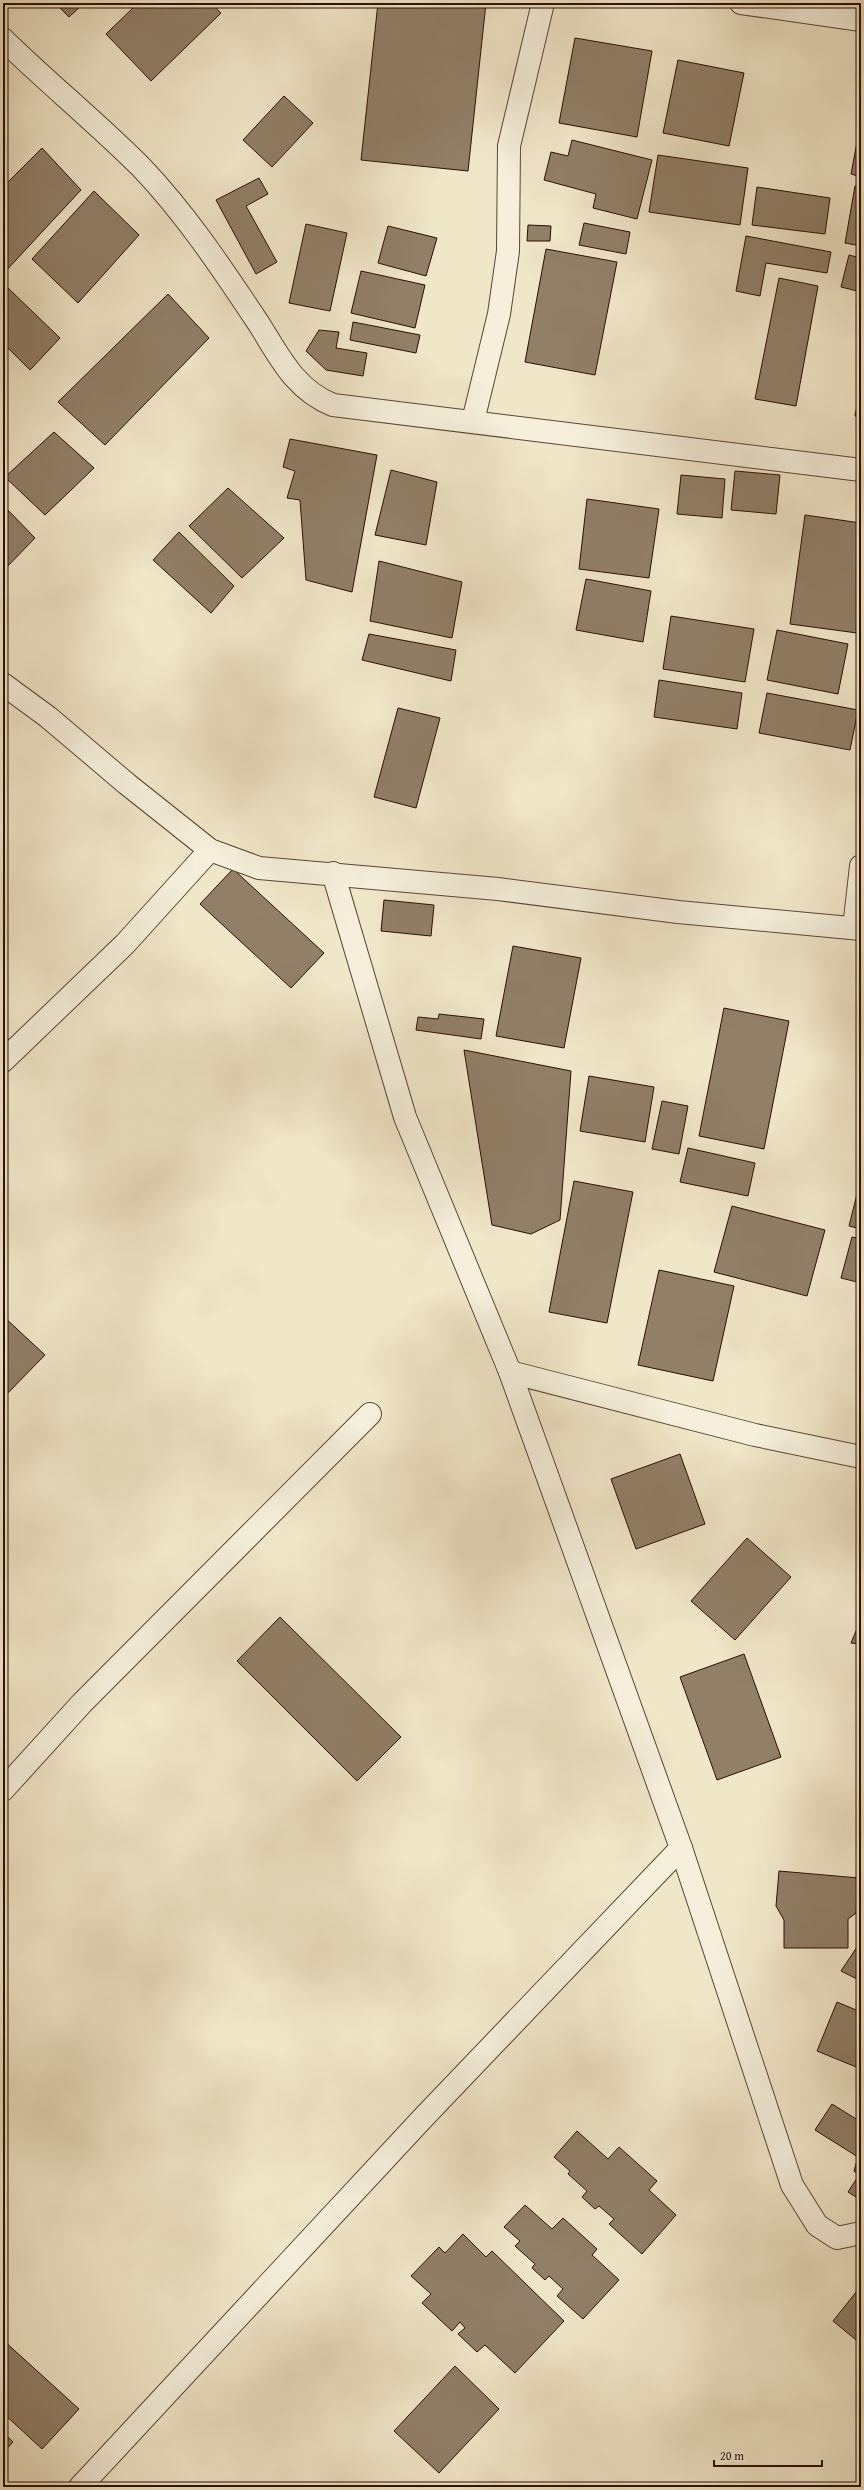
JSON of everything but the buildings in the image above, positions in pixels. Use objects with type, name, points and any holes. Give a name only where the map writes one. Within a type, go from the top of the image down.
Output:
[{"type":"street","points":[[473,421],[499,314],[508,251],[509,146],[543,3]]},
{"type":"street","points":[[741,3],[861,20]]},
{"type":"street","points":[[3,39],[140,167],[178,208],[229,279],[292,376],[316,398],[332,405],[473,421],[861,470]]},
{"type":"street","points":[[3,684],[48,717],[126,784],[210,850],[260,868],[333,873],[498,889],[678,912],[857,929],[861,866]]},
{"type":"street","points":[[3,1061],[125,944],[210,850]]},
{"type":"street","points":[[333,873],[405,1117],[510,1372],[681,1848],[792,2185],[817,2225],[837,2238],[861,2233]]},
{"type":"street","points":[[510,1372],[747,1434],[861,1457]]},
{"type":"street","points":[[3,1790],[82,1703],[370,1414]]},
{"type":"street","points":[[80,2487],[422,2119],[681,1848]]}]
